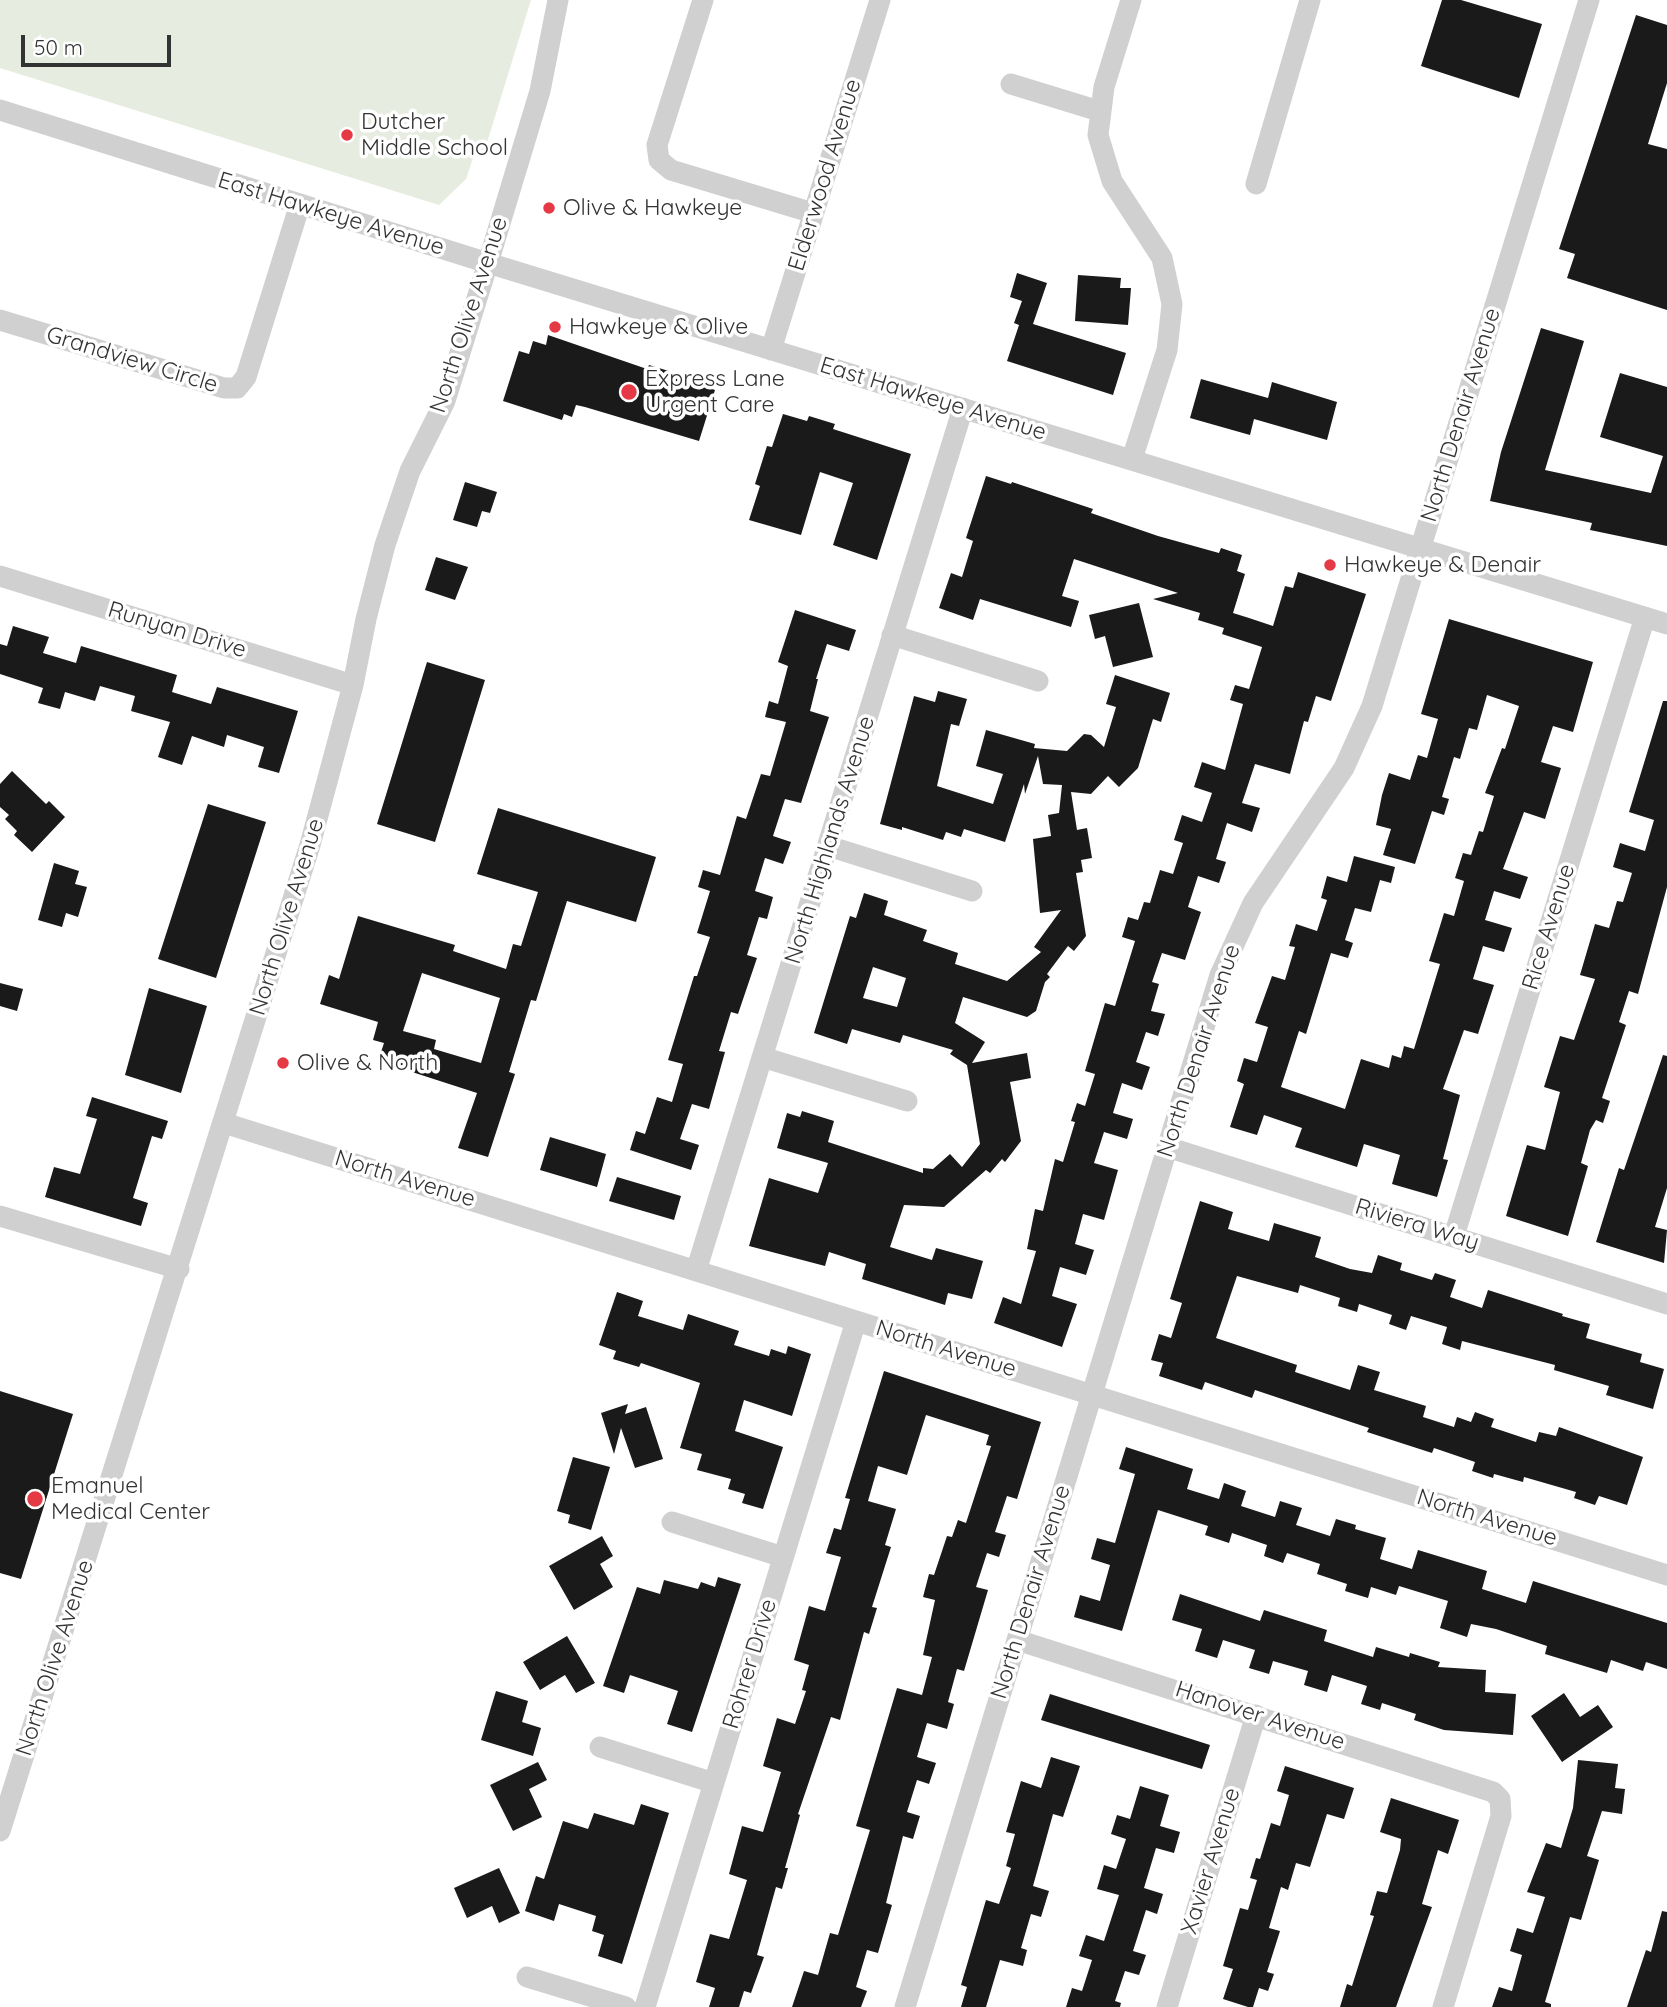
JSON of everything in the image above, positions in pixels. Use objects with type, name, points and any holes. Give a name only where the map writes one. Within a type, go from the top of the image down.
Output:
[{"type":"street","name":"North Olive Avenue","points":[[0,1831],[307,854],[353,685],[368,609],[385,545],[413,464],[444,401],[488,264],[540,91],[558,0]]},
{"type":"street","points":[[703,0],[657,145],[659,160],[671,170],[813,213]]},
{"type":"street","name":"Elderwood Avenue","points":[[771,350],[880,0]]},
{"type":"street","points":[[1131,0],[1099,111],[1098,135],[1103,158],[1125,204],[1152,238],[1161,258],[1172,304],[1167,350],[1132,459]]},
{"type":"street","points":[[1256,184],[1310,0]]},
{"type":"street","name":"North Denair Avenue","points":[[905,2007],[1227,957],[1253,903],[1321,807],[1354,747],[1372,706],[1589,0]]},
{"type":"street","points":[[1011,84],[1099,111]]},
{"type":"street","name":"East Hawkeye Avenue","points":[[0,110],[488,264],[1667,624]]},
{"type":"street","name":"Grandview Circle","points":[[0,320],[224,388],[237,388],[246,377],[300,204]]},
{"type":"street","name":"North Highlands Avenue","points":[[696,1271],[963,408]]},
{"type":"street","name":"Runyan Drive","points":[[0,576],[353,685]]},
{"type":"street","name":"Rice Avenue","points":[[1454,1236],[1645,617]]},
{"type":"street","points":[[892,635],[1038,681]]},
{"type":"street","points":[[828,846],[972,891]]},
{"type":"street","points":[[762,1057],[907,1101]]},
{"type":"street","name":"North Avenue","points":[[224,1123],[1667,1575]]},
{"type":"street","name":"Riviera Way","points":[[1167,1147],[1667,1304]]},
{"type":"street","points":[[0,1216],[178,1269]]},
{"type":"street","name":"Rohrer Drive","points":[[645,2007],[856,1321]]},
{"type":"street","points":[[672,1522],[783,1557]]},
{"type":"street","name":"Hanover Avenue","points":[[1017,1640],[1486,1788],[1500,1799],[1501,1816],[1443,2007]]},
{"type":"street","name":"Xavier Avenue","points":[[1167,2007],[1256,1715]]},
{"type":"street","points":[[600,1747],[714,1783]]},
{"type":"street","points":[[527,1977],[626,2007]]},
{"type":"shaded area","name":"Dutcher Middle School","points":[[0,0],[531,0],[485,149],[474,155],[466,179],[439,205],[0,68]]},
{"type":"building","points":[[1442,0],[1461,0],[1542,24],[1519,98],[1421,66]]},
{"type":"building","points":[[1636,15],[1667,25],[1667,83],[1648,144],[1667,149],[1667,310],[1567,278],[1575,254],[1559,249]]},
{"type":"building","points":[[1017,273],[1047,283],[1033,324],[1126,353],[1113,395],[1007,361],[1019,325],[1014,323],[1022,301],[1010,297]]},
{"type":"building","points":[[1078,275],[1121,278],[1120,288],[1131,288],[1128,325],[1075,321]]},
{"type":"building","points":[[1541,328],[1584,341],[1545,470],[1651,493],[1663,456],[1600,437],[1620,373],[1667,387],[1667,546],[1590,530],[1592,523],[1490,501],[1501,452]]},
{"type":"building","points":[[548,335],[647,369],[649,365],[685,376],[684,380],[715,390],[699,441],[576,405],[572,417],[564,414],[562,420],[503,401],[519,351],[529,354],[533,341],[546,345]]},
{"type":"building","points":[[1201,379],[1268,398],[1272,382],[1337,402],[1327,440],[1254,419],[1250,435],[1190,418]]},
{"type":"building","points":[[783,414],[807,421],[809,416],[835,424],[833,429],[911,454],[877,560],[833,545],[853,483],[820,472],[801,535],[749,520],[760,486],[755,484],[767,446],[772,447]]},
{"type":"building","points":[[986,476],[1093,509],[1091,513],[1158,536],[1219,553],[1221,548],[1242,555],[1237,571],[1245,574],[1233,613],[1273,626],[1285,586],[1293,588],[1298,572],[1366,594],[1331,701],[1316,696],[1308,722],[1304,721],[1290,774],[1255,764],[1242,803],[1260,808],[1252,832],[1227,823],[1216,859],[1226,862],[1219,883],[1198,876],[1188,907],[1201,912],[1185,960],[1162,953],[1152,982],[1159,984],[1151,1011],[1165,1014],[1158,1036],[1146,1032],[1136,1062],[1150,1067],[1142,1090],[1122,1083],[1113,1113],[1133,1119],[1127,1139],[1104,1132],[1094,1163],[1118,1170],[1104,1220],[1083,1214],[1075,1244],[1094,1250],[1086,1275],[1060,1267],[1052,1296],[1077,1304],[1062,1347],[994,1323],[1003,1297],[1021,1304],[1036,1251],[1027,1249],[1035,1209],[1043,1211],[1055,1159],[1063,1162],[1075,1122],[1071,1121],[1077,1103],[1085,1106],[1095,1074],[1085,1071],[1105,1003],[1115,1006],[1135,941],[1122,937],[1128,917],[1138,920],[1144,902],[1150,903],[1160,870],[1173,874],[1183,843],[1174,840],[1182,815],[1202,822],[1212,793],[1194,787],[1202,762],[1225,770],[1243,704],[1230,700],[1235,685],[1249,689],[1262,647],[1222,634],[1224,628],[1198,620],[1200,613],[1153,599],[1178,593],[1074,559],[1062,596],[1079,601],[1071,627],[980,599],[973,620],[939,608],[951,573],[962,577],[973,541],[966,538]]},
{"type":"building","points":[[465,482],[497,492],[490,513],[482,511],[477,527],[453,520]]},
{"type":"building","points":[[436,557],[468,567],[455,600],[425,590]]},
{"type":"building","points":[[1139,603],[1153,657],[1113,667],[1105,636],[1095,639],[1089,615]]},
{"type":"building","points":[[795,610],[856,630],[849,651],[827,644],[816,679],[810,711],[829,717],[801,803],[785,799],[773,836],[791,842],[783,864],[765,858],[755,891],[773,897],[767,919],[759,917],[747,955],[757,958],[738,1014],[731,1012],[719,1051],[725,1052],[709,1109],[692,1104],[680,1139],[699,1145],[691,1170],[630,1150],[636,1131],[645,1134],[657,1097],[672,1102],[683,1064],[668,1060],[694,976],[697,976],[710,937],[697,933],[710,891],[698,887],[703,870],[720,875],[737,816],[746,819],[761,774],[770,776],[786,722],[765,717],[769,701],[778,704],[788,666],[778,662]]},
{"type":"building","points":[[1449,619],[1593,662],[1573,732],[1553,726],[1541,762],[1561,768],[1545,819],[1524,812],[1503,869],[1528,877],[1520,899],[1494,891],[1485,920],[1512,928],[1504,952],[1483,946],[1473,979],[1494,985],[1478,1034],[1464,1030],[1443,1089],[1460,1095],[1443,1159],[1448,1160],[1437,1197],[1392,1184],[1400,1155],[1364,1144],[1357,1167],[1295,1147],[1302,1128],[1264,1115],[1257,1135],[1230,1127],[1244,1084],[1237,1081],[1244,1058],[1257,1062],[1268,1027],[1255,1023],[1272,976],[1285,980],[1295,947],[1289,946],[1296,924],[1317,931],[1327,900],[1321,898],[1327,876],[1347,882],[1354,856],[1395,867],[1391,883],[1380,880],[1371,912],[1355,908],[1345,940],[1353,943],[1348,958],[1331,953],[1306,1034],[1299,1031],[1281,1087],[1345,1109],[1361,1059],[1389,1068],[1392,1055],[1401,1058],[1404,1046],[1414,1049],[1440,964],[1429,961],[1444,913],[1454,916],[1464,881],[1455,878],[1463,853],[1471,855],[1479,831],[1483,832],[1494,796],[1485,793],[1502,748],[1505,749],[1519,706],[1487,695],[1477,730],[1469,728],[1460,759],[1454,757],[1442,797],[1449,799],[1444,815],[1432,811],[1415,864],[1383,855],[1391,829],[1376,825],[1382,795],[1389,773],[1410,780],[1418,755],[1427,758],[1438,719],[1421,714]]},
{"type":"building","points":[[13,626],[49,637],[43,653],[76,663],[81,646],[177,675],[172,692],[211,704],[217,687],[298,711],[279,773],[258,767],[264,747],[227,735],[224,747],[192,736],[182,765],[158,757],[170,722],[131,711],[135,696],[100,686],[95,701],[65,692],[60,709],[38,703],[43,688],[0,674],[0,644],[7,646]]},
{"type":"building","points":[[427,662],[485,680],[435,842],[377,824]]},
{"type":"building","points":[[1115,675],[1170,693],[1161,722],[1153,719],[1138,768],[1119,787],[1108,776],[1091,794],[1071,792],[1077,830],[1087,828],[1092,858],[1081,860],[1083,872],[1076,873],[1086,936],[1074,951],[1068,946],[1047,974],[1050,977],[1045,982],[1036,1011],[1027,1017],[963,997],[955,1023],[985,1042],[972,1063],[1027,1053],[1031,1078],[1010,1082],[1021,1141],[1005,1162],[1002,1159],[990,1173],[986,1170],[944,1207],[904,1205],[890,1247],[932,1260],[936,1248],[983,1261],[972,1299],[948,1293],[945,1305],[862,1279],[866,1264],[829,1252],[825,1266],[749,1246],[769,1178],[818,1193],[828,1163],[777,1148],[787,1113],[800,1117],[802,1111],[834,1121],[828,1142],[923,1173],[923,1168],[933,1169],[950,1154],[962,1167],[980,1144],[967,1065],[950,1054],[953,1050],[903,1035],[900,1043],[852,1029],[847,1044],[814,1033],[850,916],[856,918],[864,893],[888,901],[884,915],[927,930],[923,941],[958,953],[955,964],[1007,981],[1041,952],[1034,947],[1061,910],[1040,913],[1033,839],[1051,836],[1048,815],[1059,813],[1062,785],[1043,784],[1038,756],[1025,794],[1024,784],[1005,842],[964,829],[961,837],[946,832],[943,840],[902,827],[902,830],[880,824],[914,696],[935,702],[938,691],[967,699],[959,726],[951,724],[937,786],[993,804],[1003,774],[976,766],[986,730],[1035,744],[1034,748],[1067,751],[1084,734],[1091,735],[1104,747],[1116,707],[1106,704]],"holes":[[[873,967],[906,978],[897,1007],[863,998]]]},
{"type":"building","points":[[1663,701],[1667,701],[1667,887],[1638,994],[1629,991],[1619,1022],[1626,1025],[1602,1098],[1610,1101],[1603,1123],[1596,1120],[1590,1130],[1581,1163],[1588,1166],[1568,1236],[1506,1216],[1527,1145],[1545,1150],[1560,1092],[1544,1087],[1560,1036],[1574,1040],[1595,979],[1580,975],[1595,924],[1609,928],[1617,901],[1623,902],[1632,873],[1613,867],[1620,843],[1645,851],[1654,820],[1629,812]]},
{"type":"building","points":[[12,771],[46,804],[49,801],[65,817],[32,852],[14,835],[17,831],[5,819],[9,815],[0,807],[0,784]]},
{"type":"building","points":[[208,804],[266,822],[216,978],[158,959]]},
{"type":"building","points":[[498,808],[656,857],[636,922],[567,901],[536,1001],[531,1000],[509,1072],[515,1074],[488,1157],[458,1148],[477,1093],[378,1061],[384,1043],[373,1040],[378,1022],[320,1004],[329,975],[339,979],[358,916],[455,945],[453,951],[506,969],[513,944],[521,946],[538,892],[477,874]],"holes":[[[422,973],[500,998],[481,1063],[434,1049],[436,1040],[403,1031]]]},
{"type":"building","points":[[54,863],[79,871],[75,884],[87,887],[78,917],[66,913],[62,927],[38,920]]},
{"type":"building","points":[[0,983],[23,989],[17,1011],[0,1006]]},
{"type":"building","points":[[149,988],[207,1006],[181,1093],[125,1075]]},
{"type":"building","points":[[1663,1055],[1667,1056],[1667,1188],[1655,1227],[1667,1230],[1664,1263],[1596,1242],[1619,1168],[1624,1170]]},
{"type":"building","points":[[92,1097],[168,1121],[162,1139],[152,1136],[133,1198],[148,1203],[141,1226],[45,1197],[54,1167],[80,1174],[97,1119],[86,1116]]},
{"type":"building","points":[[550,1137],[606,1154],[597,1187],[540,1170]]},
{"type":"building","points":[[617,1177],[681,1196],[674,1220],[609,1201]]},
{"type":"building","points":[[1200,1201],[1233,1212],[1228,1229],[1269,1241],[1274,1223],[1321,1237],[1315,1257],[1350,1269],[1372,1273],[1378,1255],[1402,1263],[1400,1270],[1432,1280],[1435,1273],[1456,1280],[1450,1297],[1482,1308],[1488,1290],[1563,1314],[1562,1316],[1590,1324],[1586,1338],[1642,1354],[1640,1362],[1664,1369],[1653,1409],[1606,1395],[1609,1386],[1554,1370],[1555,1365],[1462,1341],[1460,1350],[1442,1344],[1447,1327],[1411,1316],[1406,1330],[1389,1324],[1392,1315],[1359,1304],[1357,1312],[1338,1306],[1340,1298],[1300,1285],[1298,1293],[1237,1276],[1216,1338],[1297,1365],[1295,1372],[1350,1390],[1358,1365],[1380,1372],[1374,1390],[1426,1406],[1423,1417],[1454,1427],[1457,1417],[1471,1422],[1475,1412],[1494,1419],[1491,1427],[1536,1442],[1539,1432],[1556,1436],[1559,1427],[1643,1457],[1627,1505],[1599,1496],[1595,1505],[1574,1498],[1576,1492],[1524,1477],[1523,1482],[1494,1474],[1493,1478],[1472,1471],[1475,1462],[1434,1448],[1432,1453],[1367,1432],[1369,1428],[1255,1390],[1252,1398],[1205,1382],[1202,1390],[1159,1376],[1163,1363],[1151,1360],[1159,1334],[1171,1338],[1182,1303],[1170,1299]]},
{"type":"building","points":[[617,1292],[643,1301],[638,1316],[683,1330],[688,1314],[739,1331],[734,1345],[769,1356],[771,1349],[786,1354],[788,1346],[811,1354],[792,1416],[744,1400],[735,1431],[783,1447],[763,1509],[742,1503],[745,1494],[728,1489],[731,1479],[697,1470],[702,1454],[680,1448],[700,1383],[641,1363],[639,1367],[613,1359],[616,1351],[599,1345]]},
{"type":"building","points":[[884,1371],[1041,1422],[1017,1499],[1007,1496],[995,1532],[1006,1535],[999,1557],[987,1553],[976,1587],[988,1590],[964,1671],[957,1669],[948,1702],[954,1704],[947,1729],[927,1723],[917,1757],[936,1763],[929,1784],[917,1780],[907,1812],[920,1816],[913,1839],[903,1836],[886,1903],[892,1905],[878,1953],[867,1950],[856,1987],[867,1991],[861,2007],[792,2007],[804,1971],[818,1975],[830,1933],[838,1935],[870,1830],[856,1826],[897,1688],[922,1695],[932,1657],[923,1655],[935,1600],[923,1597],[929,1574],[934,1575],[947,1536],[952,1537],[958,1520],[966,1523],[991,1446],[986,1445],[989,1435],[926,1415],[907,1475],[878,1466],[868,1501],[896,1509],[885,1545],[891,1547],[872,1607],[877,1608],[869,1634],[864,1632],[840,1720],[831,1717],[798,1814],[800,1815],[785,1868],[788,1868],[782,1889],[776,1887],[757,1955],[764,1957],[751,1993],[744,1991],[739,2007],[709,2007],[715,1988],[696,1982],[710,1934],[729,1939],[747,1880],[729,1874],[742,1826],[763,1832],[781,1772],[763,1766],[777,1718],[795,1724],[806,1691],[802,1690],[809,1665],[794,1660],[809,1606],[825,1611],[841,1557],[826,1553],[834,1528],[841,1530],[850,1499],[845,1498]]},
{"type":"building","points":[[0,1391],[73,1414],[21,1579],[0,1573]]},
{"type":"building","points":[[628,1404],[625,1414],[646,1407],[663,1459],[635,1468],[621,1428],[614,1454],[601,1413]]},
{"type":"building","points":[[1126,1447],[1193,1469],[1187,1489],[1219,1499],[1224,1483],[1246,1491],[1241,1506],[1275,1517],[1280,1501],[1302,1508],[1296,1525],[1330,1536],[1336,1519],[1356,1525],[1355,1529],[1386,1538],[1380,1559],[1412,1569],[1418,1550],[1487,1571],[1482,1589],[1526,1603],[1533,1581],[1667,1623],[1667,1669],[1646,1662],[1643,1671],[1611,1660],[1607,1673],[1545,1654],[1547,1646],[1496,1629],[1471,1624],[1467,1637],[1440,1628],[1448,1601],[1399,1586],[1396,1595],[1371,1587],[1368,1598],[1345,1591],[1347,1584],[1317,1574],[1320,1564],[1287,1553],[1283,1563],[1264,1556],[1267,1545],[1232,1533],[1229,1543],[1205,1535],[1208,1526],[1158,1510],[1122,1631],[1074,1617],[1080,1595],[1100,1601],[1110,1565],[1091,1559],[1097,1538],[1115,1543],[1135,1474],[1119,1469]]},
{"type":"building","points":[[573,1457],[610,1467],[591,1530],[568,1523],[570,1515],[557,1511]]},
{"type":"building","points":[[602,1536],[613,1556],[600,1564],[613,1587],[574,1610],[549,1566]]},
{"type":"building","points":[[718,1577],[741,1584],[692,1732],[667,1724],[678,1691],[630,1675],[624,1693],[603,1686],[637,1587],[660,1594],[664,1580],[698,1589],[701,1582],[715,1587]]},
{"type":"building","points":[[1180,1594],[1260,1621],[1264,1610],[1327,1630],[1324,1641],[1373,1657],[1376,1647],[1409,1657],[1410,1653],[1440,1662],[1438,1667],[1486,1670],[1485,1692],[1516,1694],[1513,1735],[1444,1730],[1414,1720],[1416,1714],[1382,1703],[1380,1710],[1361,1704],[1367,1686],[1332,1675],[1327,1692],[1304,1685],[1308,1671],[1273,1661],[1269,1674],[1249,1668],[1255,1650],[1223,1640],[1217,1658],[1195,1651],[1202,1629],[1172,1620]]},
{"type":"building","points":[[567,1636],[595,1683],[576,1693],[565,1675],[540,1690],[523,1662]]},
{"type":"building","points":[[496,1691],[528,1701],[522,1722],[541,1728],[533,1756],[481,1740]]},
{"type":"building","points":[[1564,1693],[1580,1717],[1598,1705],[1613,1727],[1562,1762],[1531,1716]]},
{"type":"building","points":[[1050,1694],[1210,1745],[1202,1769],[1041,1720]]},
{"type":"building","points":[[1051,1757],[1080,1766],[1063,1817],[1053,1814],[1033,1886],[1049,1891],[1041,1917],[1031,1914],[1021,1948],[1027,1950],[1023,1966],[1000,1960],[986,2007],[961,2007],[967,1987],[961,1985],[986,1900],[999,1904],[1011,1868],[1006,1866],[1015,1834],[1006,1832],[1021,1781],[1041,1788]]},
{"type":"building","points":[[1578,1760],[1618,1764],[1615,1788],[1625,1789],[1622,1814],[1602,1811],[1587,1856],[1599,1860],[1581,1920],[1570,1917],[1545,2002],[1551,2004],[1551,2007],[1492,2007],[1499,1987],[1512,1991],[1522,1955],[1510,1951],[1517,1928],[1533,1933],[1545,1897],[1527,1892],[1546,1843],[1561,1848],[1573,1808]]},
{"type":"building","points":[[538,1762],[547,1780],[529,1789],[542,1817],[513,1831],[490,1785]]},
{"type":"building","points":[[1285,1766],[1354,1788],[1344,1819],[1327,1814],[1310,1867],[1296,1863],[1288,1890],[1281,1887],[1269,1928],[1280,1931],[1267,1972],[1274,1974],[1268,1991],[1259,1988],[1253,2007],[1248,2007],[1223,1999],[1233,1969],[1223,1966],[1240,1908],[1248,1910],[1257,1880],[1250,1878],[1256,1858],[1260,1859],[1271,1823],[1280,1826],[1289,1795],[1277,1791]]},
{"type":"building","points":[[1140,1786],[1169,1795],[1160,1826],[1180,1832],[1174,1853],[1156,1848],[1144,1888],[1163,1894],[1157,1914],[1146,1910],[1133,1951],[1146,1955],[1139,1975],[1125,1971],[1115,2001],[1121,2003],[1120,2007],[1066,2007],[1072,1988],[1082,1991],[1092,1960],[1079,1956],[1086,1935],[1104,1941],[1119,1895],[1097,1889],[1104,1865],[1116,1869],[1126,1839],[1111,1834],[1117,1815],[1130,1819]]},
{"type":"building","points":[[1391,1798],[1459,1820],[1448,1854],[1438,1850],[1422,1904],[1432,1907],[1396,2007],[1340,2007],[1347,1984],[1352,1986],[1374,1916],[1370,1915],[1377,1891],[1387,1893],[1400,1850],[1401,1839],[1380,1832]]},
{"type":"building","points":[[641,1804],[669,1813],[622,1964],[598,1956],[604,1935],[592,1931],[596,1916],[559,1904],[554,1921],[525,1911],[536,1876],[544,1879],[563,1821],[588,1829],[594,1813],[634,1825]]},
{"type":"building","points":[[499,1868],[520,1913],[499,1923],[492,1906],[467,1918],[454,1888]]},
{"type":"building","points":[[1662,1911],[1667,1912],[1667,2007],[1627,2007],[1646,1950],[1651,1952]]},
{"type":"place","name":"Dutcher Middle School","points":[[347,135]]},
{"type":"place","name":"Olive & Hawkeye","points":[[549,208]]},
{"type":"place","name":"Hawkeye & Olive","points":[[555,327]]},
{"type":"place","name":"Express Lane Urgent Care","points":[[629,392]]},
{"type":"place","name":"Hawkeye & Denair","points":[[1330,565]]},
{"type":"place","name":"Olive & North","points":[[283,1063]]},
{"type":"place","name":"Emanuel Medical Center","points":[[35,1499]]}]
